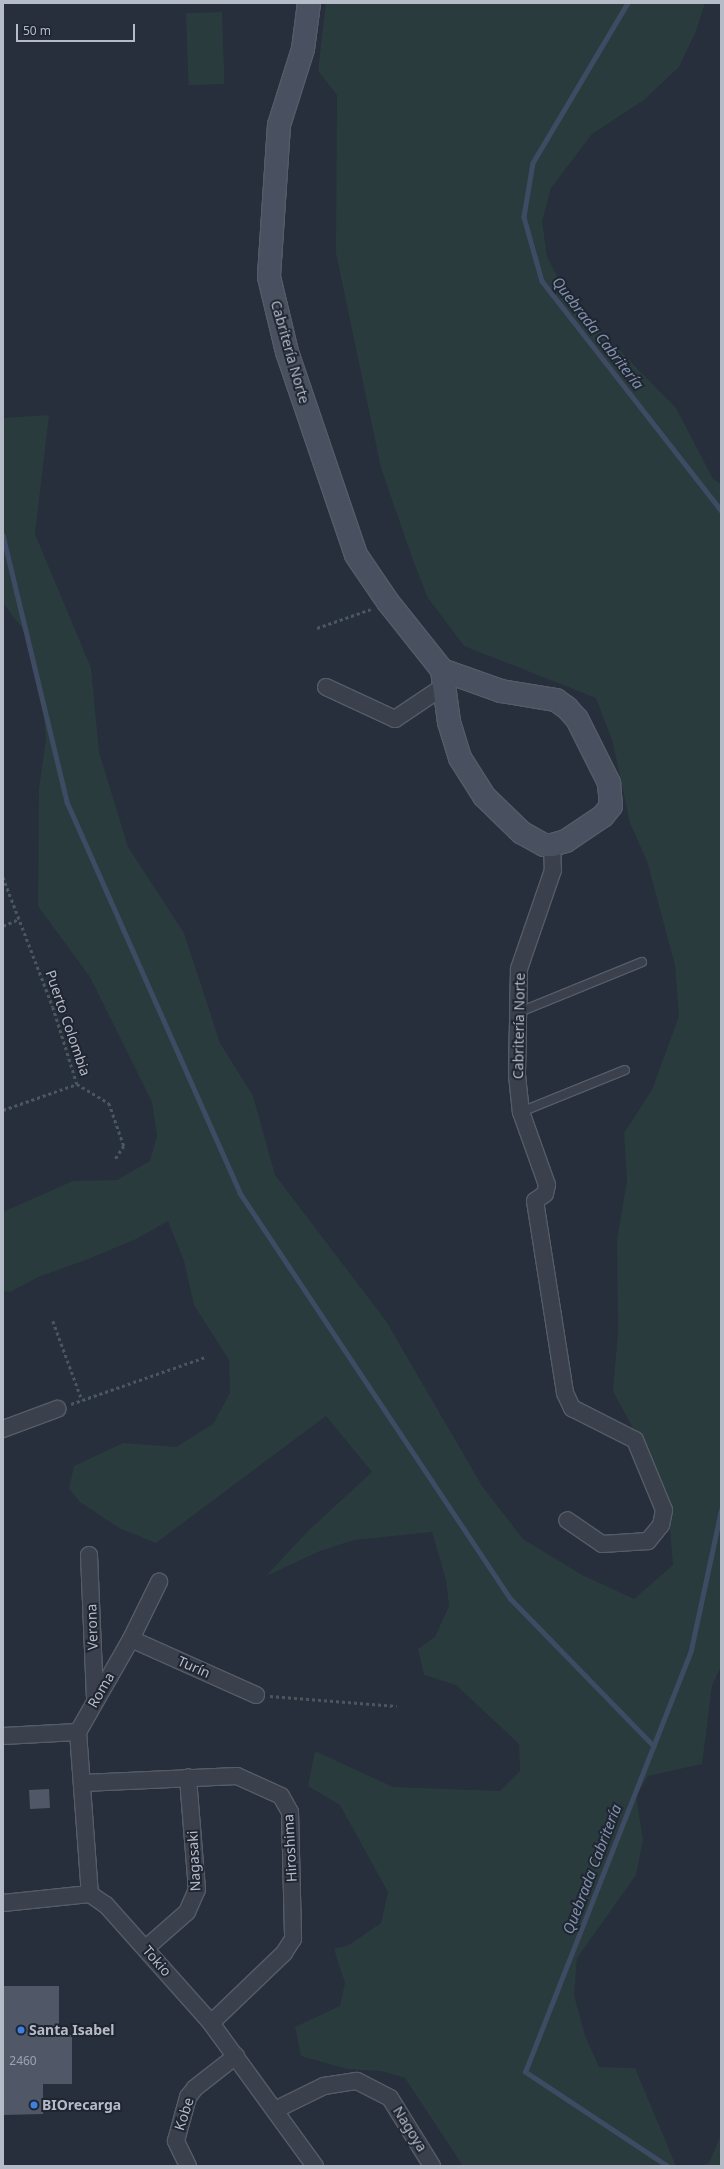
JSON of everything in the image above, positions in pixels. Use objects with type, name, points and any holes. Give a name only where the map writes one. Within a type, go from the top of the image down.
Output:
[{"type":"street","name":"Cabritería Norte","points":[[309,3],[303,49],[279,125],[269,277],[287,352],[356,555],[443,678],[460,758],[471,778],[484,796],[522,833],[544,845],[552,845],[553,870],[519,969],[517,1013],[521,1112],[546,1185],[545,1194],[535,1201],[565,1394],[572,1408],[635,1440],[664,1510],[661,1525],[648,1541],[602,1544],[566,1520]]},
{"type":"street","points":[[326,687],[395,719],[443,678],[501,691],[556,700],[576,719],[609,783],[611,806],[591,826],[566,841],[552,845]]},
{"type":"street","points":[[3,1429],[57,1409]]},
{"type":"street","name":"Verona","points":[[89,1555],[95,1699]]},
{"type":"street","name":"Roma","points":[[78,1732],[95,1699],[131,1639],[159,1582]]},
{"type":"street","name":"Turín","points":[[131,1639],[256,1695]]},
{"type":"street","points":[[3,1736],[78,1732],[83,1783],[90,1894],[3,1903]]},
{"type":"street","name":"Hiroshima","points":[[83,1783],[188,1777],[237,1776],[281,1796],[290,1812],[293,1938],[284,1953],[211,2023]]},
{"type":"street","name":"Nagasaki","points":[[146,1948],[187,1912],[197,1890],[188,1777]]},
{"type":"street","name":"Tokio","points":[[90,1894],[106,1904],[211,2023],[315,2166]]},
{"type":"street","name":"Kobe","points":[[188,2166],[176,2140],[188,2097],[195,2088],[236,2056]]},
{"type":"street","name":"Nagoya","points":[[274,2110],[324,2086],[357,2081],[390,2098],[432,2166]]},
{"type":"lane","points":[[517,1013],[642,962]]},
{"type":"lane","points":[[521,1112],[625,1070]]},
{"type":"path","points":[[317,628],[388,602]]},
{"type":"path","name":"Puerto Colombia","points":[[3,877],[53,1007],[77,1084],[109,1103],[124,1146],[115,1160]]},
{"type":"path","points":[[3,926],[19,919]]},
{"type":"path","points":[[3,1110],[77,1084]]},
{"type":"path","points":[[53,1321],[82,1400]]},
{"type":"path","points":[[57,1409],[205,1357]]},
{"type":"path","points":[[256,1695],[397,1706]]},
{"type":"shaded area","points":[[326,3],[705,3],[696,31],[679,67],[644,100],[592,134],[551,188],[542,221],[547,257],[570,300],[676,408],[713,479],[721,484],[721,1666],[712,1686],[702,1764],[648,1776],[636,1796],[643,1840],[636,1875],[577,1958],[574,1995],[585,2036],[599,2067],[635,2068],[676,2166],[463,2166],[405,2078],[381,2071],[347,2069],[301,2056],[295,2027],[340,2006],[345,1983],[334,1949],[349,1945],[381,1923],[388,1892],[340,1805],[308,1786],[315,1751],[393,1787],[500,1791],[520,1771],[519,1744],[456,1685],[424,1675],[418,1649],[435,1637],[449,1606],[446,1580],[432,1532],[354,1540],[320,1551],[266,1576],[308,1531],[372,1472],[326,1416],[156,1543],[119,1528],[80,1502],[69,1489],[74,1466],[123,1443],[176,1447],[213,1424],[230,1393],[229,1360],[194,1305],[184,1261],[168,1221],[136,1239],[86,1260],[40,1276],[10,1292],[3,1291],[3,1212],[73,1181],[117,1180],[150,1161],[157,1136],[152,1102],[90,977],[38,906],[39,788],[46,739],[40,681],[23,629],[3,603],[3,418],[49,415],[35,534],[91,668],[99,752],[128,847],[184,933],[220,1043],[253,1096],[275,1175],[386,1321],[482,1486],[523,1539],[582,1575],[634,1599],[673,1565],[667,1492],[613,1391],[618,1331],[617,1240],[627,1180],[624,1133],[652,1090],[679,1016],[675,965],[647,861],[630,823],[613,743],[596,698],[464,646],[428,598],[414,563],[381,468],[336,253],[337,95],[318,71]]},
{"type":"shaded area","points":[[222,12],[225,84],[189,85],[186,13]]},
{"type":"shaded area","points":[[721,2135],[721,2166],[700,2166],[709,2163]]},
{"type":"building","points":[[49,1789],[50,1808],[30,1809],[29,1790]]},
{"type":"building","points":[[3,1986],[59,1986],[59,2035],[72,2035],[72,2084],[43,2084],[43,2114],[3,2115]]},
{"type":"waterway","name":"Quebrada Cabritería","points":[[628,3],[533,163],[524,217],[542,281],[721,510]]},
{"type":"waterway","points":[[3,535],[67,802],[240,1193],[511,1599],[654,1746]]},
{"type":"waterway","name":"Quebrada Cabritería","points":[[667,2166],[525,2072],[691,1650],[721,1510]]},
{"type":"place","name":"Santa Isabel","points":[[21,2030]]},
{"type":"place","name":"BIOrecarga","points":[[34,2105]]}]
